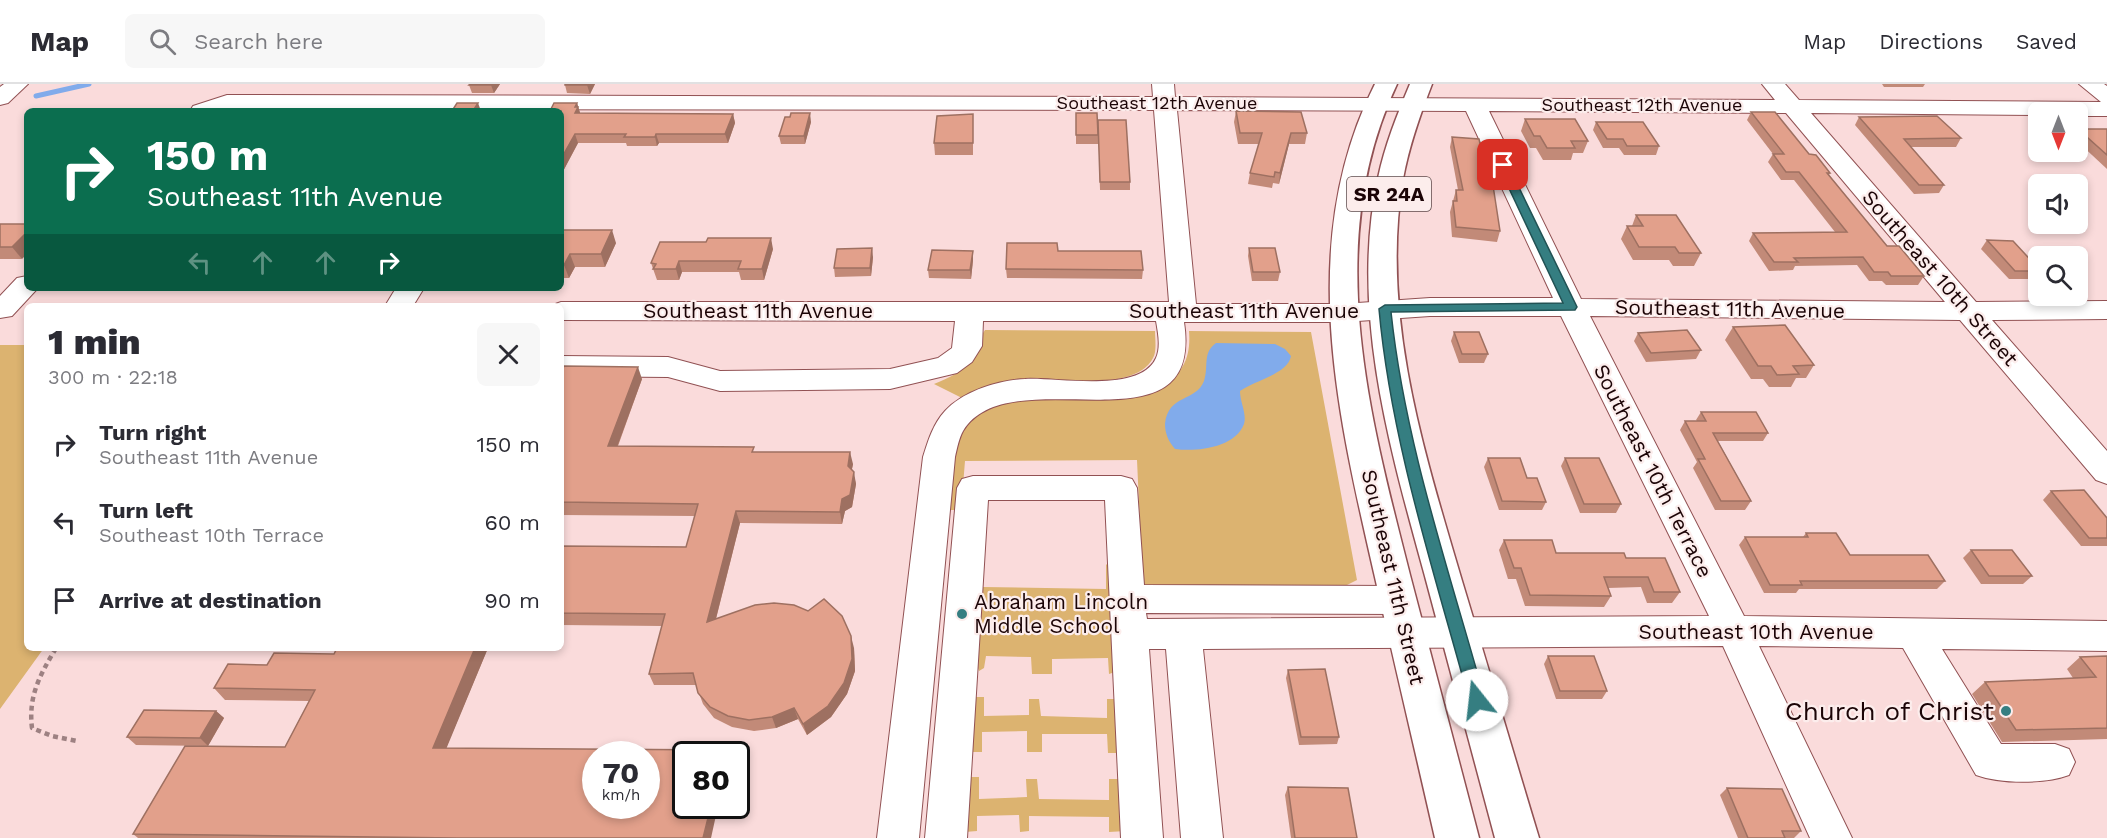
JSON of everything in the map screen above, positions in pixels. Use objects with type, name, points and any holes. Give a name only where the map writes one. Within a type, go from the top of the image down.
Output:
[{"type":"highway","name":"SR 24A","points":[[1343,313],[1346,245],[1352,193],[1362,147],[1381,94]]},
{"type":"highway","name":"SR 24A","points":[[1385,309],[1383,247],[1388,196],[1397,151],[1416,94]]},
{"type":"highway","name":"Southeast 11th Street","points":[[1385,309],[1390,361],[1400,419],[1517,838]]},
{"type":"highway","name":"Southeast 11th Street","points":[[1343,313],[1356,414],[1402,615],[1457,838]]},
{"type":"highway","points":[[1402,615],[1453,615]]},
{"type":"street","points":[[0,98],[17,84]]},
{"type":"street","points":[[521,107],[536,84]]},
{"type":"street","name":"Southeast 10th Street","points":[[1773,84],[2107,472]]},
{"type":"street","points":[[2090,84],[2107,97]]},
{"type":"street","points":[[898,838],[939,457],[950,426],[973,406],[1008,391],[1023,388],[1110,391],[1130,388],[1161,373],[1169,362],[1176,311],[1164,93]]},
{"type":"street","name":"Southeast 12th Avenue","points":[[207,108],[227,102],[521,107],[841,94],[1164,93],[1416,94],[1474,104],[2107,109]]},
{"type":"street","name":"Southeast 10th Terrace","points":[[1474,104],[1571,307],[1734,631],[1831,838]]},
{"type":"street","points":[[10,310],[24,289]]},
{"type":"street","name":"Southeast 11th Avenue","points":[[564,311],[1343,313],[1385,309],[1571,307],[2107,310]]},
{"type":"street","points":[[564,366],[668,367],[720,381],[890,379],[947,366],[962,355],[968,346],[970,311]]},
{"type":"street","points":[[946,838],[973,488],[1121,488],[1142,838]]},
{"type":"street","points":[[1129,616],[1199,622],[1402,615]]},
{"type":"street","name":"Southeast 10th Avenue","points":[[1453,615],[1734,631],[2107,636]]},
{"type":"street","points":[[1199,622],[1202,838]]},
{"type":"street","points":[[1913,633],[1990,762],[2055,762]]},
{"type":"path","points":[[54,651],[38,678],[29,706],[32,728],[52,736],[77,741]]},
{"type":"shaded area","points":[[985,330],[1155,331],[1156,345],[1153,358],[1144,369],[1130,376],[1113,380],[1025,381],[962,398],[934,384],[956,374],[971,362]]},
{"type":"shaded area","points":[[1189,331],[1311,332],[1357,580],[1341,588],[1143,590],[1137,460],[965,461],[961,510],[948,510],[958,432],[984,409],[1006,400],[1162,385],[1176,375],[1184,363],[1189,348]]},
{"type":"shaded area","points":[[0,345],[24,345],[24,651],[42,651],[0,709]]},
{"type":"shaded area","points":[[1108,563],[1115,672],[1109,674],[1108,658],[1052,659],[1052,674],[1032,674],[1031,657],[986,656],[984,668],[979,671],[983,587],[1106,589],[1106,565]]},
{"type":"shaded area","points":[[973,697],[984,697],[984,716],[1029,715],[1029,699],[1039,699],[1041,716],[1107,718],[1107,699],[1119,699],[1121,753],[1108,753],[1107,734],[1042,734],[1042,752],[1027,752],[1027,731],[982,732],[982,752],[970,752]]},
{"type":"shaded area","points":[[968,777],[979,777],[979,799],[1027,797],[1026,779],[1037,779],[1039,799],[1109,800],[1109,779],[1122,779],[1126,831],[1109,832],[1109,817],[1029,816],[1029,831],[1020,832],[1019,815],[977,816],[977,831],[965,832]]},
{"type":"water","points":[[1216,343],[1275,344],[1285,349],[1291,356],[1284,368],[1240,391],[1245,420],[1239,432],[1232,438],[1204,449],[1175,449],[1166,431],[1167,414],[1177,403],[1200,388],[1204,381],[1209,351]]},
{"type":"building","points":[[457,103],[478,103],[475,108],[454,108]]},
{"type":"building","points":[[554,103],[577,103],[575,113],[733,114],[725,134],[656,134],[655,137],[624,137],[626,134],[575,134],[564,154],[564,108],[552,108]]},
{"type":"building","points":[[1236,111],[1301,112],[1307,133],[1291,133],[1280,173],[1275,172],[1274,177],[1250,173],[1262,133],[1240,133]]},
{"type":"building","points":[[1751,112],[1775,112],[1809,154],[1816,155],[1830,173],[1827,173],[1887,246],[1899,246],[1924,276],[1891,276],[1888,272],[1874,272],[1863,257],[1794,258],[1798,262],[1774,262],[1753,233],[1847,232],[1799,172],[1786,172],[1773,154],[1784,154]]},
{"type":"building","points":[[791,113],[810,113],[804,136],[779,136],[785,117],[790,117]]},
{"type":"building","points":[[1076,113],[1097,113],[1098,135],[1076,135]]},
{"type":"building","points":[[973,114],[973,143],[934,143],[937,116]]},
{"type":"building","points":[[1937,116],[1961,138],[1904,139],[1944,185],[1919,185],[1859,117]]},
{"type":"building","points":[[1525,119],[1575,119],[1588,141],[1571,141],[1575,148],[1547,148],[1540,136],[1534,136]]},
{"type":"building","points":[[1098,120],[1126,120],[1130,182],[1100,182]]},
{"type":"building","points":[[1596,122],[1643,122],[1659,146],[1627,146],[1623,139],[1607,139]]},
{"type":"building","points":[[2088,129],[2107,129],[2107,155],[2088,138]]},
{"type":"building","points":[[1452,137],[1479,139],[1482,153],[1488,153],[1500,231],[1456,227],[1453,201],[1457,201],[1456,190],[1463,190]]},
{"type":"building","points":[[1636,215],[1676,215],[1701,253],[1679,253],[1675,247],[1639,247],[1627,226],[1643,226]]},
{"type":"building","points":[[0,224],[24,224],[24,235],[12,247],[0,247]]},
{"type":"building","points":[[564,230],[612,230],[601,254],[570,254],[564,265]]},
{"type":"building","points":[[708,238],[771,238],[762,269],[738,269],[741,261],[679,261],[676,269],[653,269],[656,264],[651,263],[660,242],[706,242]]},
{"type":"building","points":[[1987,240],[2013,241],[2028,257],[2028,271],[2015,271]]},
{"type":"building","points":[[1007,243],[1057,243],[1058,251],[1141,251],[1143,270],[1006,269]]},
{"type":"building","points":[[872,248],[870,268],[834,268],[837,249]]},
{"type":"building","points":[[1249,248],[1275,248],[1280,272],[1253,272]]},
{"type":"building","points":[[932,250],[973,251],[970,270],[928,270]]},
{"type":"building","points":[[1785,325],[1814,365],[1793,366],[1799,374],[1777,375],[1771,366],[1758,366],[1733,327]]},
{"type":"building","points":[[1687,330],[1701,350],[1651,353],[1638,333]]},
{"type":"building","points":[[1454,332],[1479,332],[1488,354],[1462,354]]},
{"type":"building","points":[[564,366],[638,367],[608,446],[754,447],[752,452],[850,452],[848,466],[854,472],[850,495],[842,499],[840,512],[736,511],[707,622],[755,605],[774,603],[794,605],[808,611],[824,599],[842,616],[851,636],[852,659],[844,683],[828,706],[803,724],[794,708],[772,717],[749,720],[728,716],[710,707],[698,693],[693,673],[649,674],[665,614],[564,613],[564,546],[686,547],[698,504],[564,502]]},
{"type":"building","points":[[1701,412],[1756,412],[1768,433],[1713,433],[1751,501],[1721,501],[1698,459],[1705,459],[1685,421],[1706,421]]},
{"type":"building","points":[[1488,458],[1520,458],[1527,478],[1537,478],[1546,502],[1502,501]]},
{"type":"building","points":[[1565,458],[1599,458],[1621,504],[1584,504]]},
{"type":"building","points":[[2084,490],[2107,518],[2107,538],[2089,538],[2051,491]]},
{"type":"building","points":[[1806,533],[1836,533],[1850,555],[1928,555],[1945,581],[1800,581],[1802,585],[1770,585],[1745,537],[1808,537]]},
{"type":"building","points":[[1504,540],[1552,540],[1556,553],[1624,553],[1626,558],[1665,558],[1680,592],[1654,592],[1648,577],[1604,577],[1611,596],[1530,595],[1521,568],[1514,568]]},
{"type":"building","points":[[1971,550],[2012,550],[2032,576],[1989,576]]},
{"type":"building","points":[[474,651],[433,748],[582,749],[582,819],[660,819],[660,750],[672,750],[672,819],[708,819],[703,838],[133,834],[185,746],[285,747],[315,690],[214,688],[228,664],[267,665],[274,653]]},
{"type":"building","points":[[1548,656],[1594,656],[1607,691],[1560,691]]},
{"type":"building","points":[[2107,656],[2107,728],[2016,730],[1985,682],[2096,677],[2080,657]]},
{"type":"building","points":[[1325,669],[1339,737],[1301,737],[1288,670]]},
{"type":"building","points":[[144,710],[216,711],[200,738],[127,737]]},
{"type":"building","points":[[1288,787],[1348,788],[1357,838],[1295,838]]},
{"type":"building","points":[[1727,788],[1782,789],[1801,831],[1782,831],[1785,838],[1748,838]]},
{"type":"waterway","points":[[36,96],[89,84]]},
{"type":"place","name":"Abraham Lincoln Middle School","points":[[962,614]]},
{"type":"place","name":"Church of Christ","points":[[2006,711]]},
{"type":"route","points":[[1477,700],[1400,419],[1390,361],[1385,309],[1571,307],[1503,165]]}]
